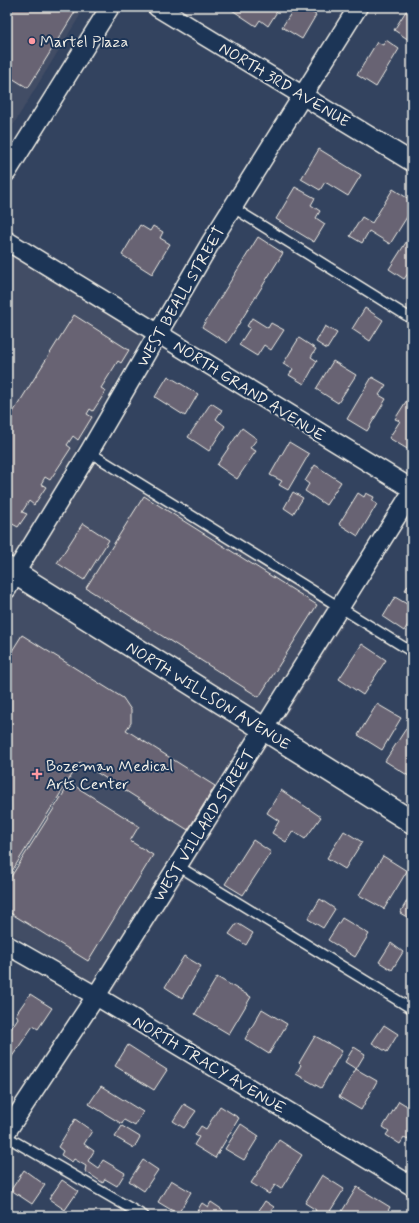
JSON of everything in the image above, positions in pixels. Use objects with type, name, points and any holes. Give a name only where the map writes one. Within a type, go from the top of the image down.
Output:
[{"type":"street","points":[[7,172],[110,7]]},
{"type":"street","name":"NORTH 3RD AVENUE","points":[[157,7],[412,162]]},
{"type":"street","name":"WEST BEALL STREET","points":[[10,577],[89,452],[232,207],[358,7]]},
{"type":"street","name":"NORTH GRAND AVENUE","points":[[7,241],[412,491]]},
{"type":"street","name":"WEST VILLARD STREET","points":[[7,1131],[96,996],[412,491]]},
{"type":"street","name":"NORTH WILLSON AVENUE","points":[[10,577],[264,729],[412,822]]},
{"type":"street","name":"NORTH TRACY AVENUE","points":[[7,945],[96,996],[412,1186]]},
{"type":"lane","points":[[232,207],[412,319]]},
{"type":"lane","points":[[89,452],[412,652]]},
{"type":"lane","points":[[178,866],[412,1009]]},
{"type":"lane","points":[[7,1137],[144,1216]]},
{"type":"shaded area","name":"Martel Plaza","points":[[7,7],[85,7],[7,135]]},
{"type":"shaded area","points":[[7,249],[144,335],[75,451],[348,617],[111,994],[7,931]]},
{"type":"building","name":"Martel Plaza","points":[[7,7],[78,7],[28,88],[7,75]]},
{"type":"building","points":[[280,7],[268,26],[260,20],[256,26],[229,8]]},
{"type":"building","points":[[295,7],[303,7],[316,15],[302,39],[282,27]]},
{"type":"building","points":[[406,11],[412,15],[412,42],[394,30]]},
{"type":"building","points":[[386,40],[399,49],[376,87],[357,75],[377,42],[383,45]]},
{"type":"building","points":[[319,149],[361,175],[348,196],[325,182],[320,190],[301,179]]},
{"type":"building","points":[[295,187],[315,198],[311,205],[320,211],[316,218],[325,224],[314,242],[276,219]]},
{"type":"building","points":[[393,189],[412,201],[412,209],[390,244],[369,231],[362,243],[350,236],[362,217],[372,223]]},
{"type":"building","points":[[140,225],[150,231],[153,226],[163,232],[160,238],[170,244],[152,274],[122,255]]},
{"type":"building","points":[[412,233],[412,268],[404,279],[389,269]]},
{"type":"building","points":[[258,237],[283,253],[227,343],[202,327]]},
{"type":"building","points":[[365,308],[383,320],[370,341],[352,329]]},
{"type":"building","points":[[74,315],[129,350],[121,363],[118,361],[101,388],[106,391],[93,411],[90,409],[87,414],[92,417],[78,440],[73,436],[67,445],[71,448],[50,480],[45,477],[41,484],[46,487],[34,505],[29,501],[22,512],[27,514],[18,527],[7,521],[7,422]]},
{"type":"building","points":[[252,318],[268,328],[271,323],[284,330],[271,350],[264,345],[257,356],[239,345],[250,328],[247,326]]},
{"type":"building","points":[[325,326],[337,333],[327,349],[316,342]]},
{"type":"building","points":[[299,338],[316,349],[311,357],[317,361],[304,384],[289,375],[293,369],[283,364]]},
{"type":"building","points":[[333,361],[356,375],[338,403],[316,389]]},
{"type":"building","points":[[168,376],[198,394],[185,416],[155,397]]},
{"type":"building","points":[[372,377],[386,385],[379,395],[386,399],[367,431],[347,419]]},
{"type":"building","points":[[412,392],[412,446],[409,450],[389,438],[400,421],[395,419]]},
{"type":"building","points":[[211,403],[222,410],[216,419],[225,426],[209,451],[188,437]]},
{"type":"building","points":[[242,428],[257,439],[250,448],[256,451],[237,479],[217,465]]},
{"type":"building","points":[[289,442],[309,454],[288,490],[279,485],[282,481],[270,475]]},
{"type":"building","points":[[315,465],[341,482],[326,505],[305,491],[309,484],[305,481]]},
{"type":"building","points":[[293,492],[303,498],[293,514],[284,508]]},
{"type":"building","points":[[358,493],[364,497],[366,493],[374,497],[372,501],[377,504],[358,536],[339,524]]},
{"type":"building","points":[[144,496],[317,605],[259,697],[86,588]]},
{"type":"building","points":[[83,523],[109,540],[84,580],[57,563]]},
{"type":"building","points":[[412,580],[412,594],[405,590]]},
{"type":"building","points":[[395,597],[412,607],[412,618],[404,631],[383,617]]},
{"type":"building","points":[[22,635],[123,698],[131,710],[131,723],[126,730],[215,786],[188,830],[80,762],[7,879],[7,659]]},
{"type":"building","points":[[362,644],[386,660],[363,695],[339,679]]},
{"type":"building","points":[[377,704],[401,718],[382,750],[358,735]]},
{"type":"building","points":[[411,721],[412,722],[412,778],[385,761]]},
{"type":"building","points":[[70,783],[139,826],[130,841],[153,855],[88,961],[7,911],[7,883]]},
{"type":"building","points":[[281,790],[321,817],[305,839],[293,831],[286,842],[272,833],[279,821],[267,813]]},
{"type":"building","points":[[344,831],[362,842],[345,869],[327,858]]},
{"type":"building","points":[[253,840],[271,852],[243,895],[225,884]]},
{"type":"building","points":[[383,856],[407,871],[384,909],[359,895]]},
{"type":"building","points":[[412,892],[412,920],[400,913]]},
{"type":"building","points":[[320,899],[335,909],[323,928],[308,919]]},
{"type":"building","points":[[342,918],[369,934],[355,957],[328,940]]},
{"type":"building","points":[[237,923],[253,933],[246,945],[229,934]]},
{"type":"building","points":[[391,943],[403,952],[392,970],[379,962]]},
{"type":"building","points":[[184,956],[201,966],[182,998],[165,987]]},
{"type":"building","points":[[217,977],[251,997],[229,1034],[195,1014]]},
{"type":"building","points":[[30,994],[52,1008],[38,1029],[33,1026],[11,1058],[7,1055],[7,1035],[18,1018],[16,1014]]},
{"type":"building","points":[[262,1009],[287,1024],[269,1054],[245,1039]]},
{"type":"building","points":[[384,1025],[398,1034],[387,1052],[372,1043]]},
{"type":"building","points":[[315,1036],[342,1051],[321,1088],[296,1074],[301,1065],[299,1063]]},
{"type":"building","points":[[128,1045],[167,1070],[154,1090],[115,1066]]},
{"type":"building","points":[[354,1047],[365,1054],[356,1069],[345,1062]]},
{"type":"building","points":[[356,1069],[377,1081],[361,1110],[339,1097]]},
{"type":"building","points":[[101,1086],[143,1112],[135,1126],[124,1120],[122,1124],[89,1104]]},
{"type":"building","points":[[399,1101],[412,1109],[412,1133],[408,1140],[404,1138],[400,1144],[386,1135],[389,1131],[383,1127]]},
{"type":"building","points":[[184,1104],[196,1111],[184,1128],[173,1121]]},
{"type":"building","points":[[220,1106],[239,1118],[215,1158],[194,1145],[199,1137],[195,1135],[201,1126],[206,1129]]},
{"type":"building","points":[[75,1119],[92,1131],[84,1144],[94,1151],[88,1161],[98,1168],[103,1160],[125,1173],[117,1186],[105,1179],[103,1183],[85,1171],[86,1166],[74,1159],[72,1162],[61,1155],[63,1151],[58,1147]]},
{"type":"building","points":[[241,1124],[259,1136],[244,1160],[225,1149]]},
{"type":"building","points":[[122,1126],[140,1137],[134,1148],[115,1137]]},
{"type":"building","points":[[279,1140],[302,1155],[281,1189],[275,1185],[269,1194],[251,1183]]},
{"type":"building","points":[[143,1160],[158,1170],[144,1191],[129,1181]]},
{"type":"building","points":[[24,1170],[45,1185],[32,1204],[11,1190]]},
{"type":"building","points":[[322,1175],[344,1189],[327,1216],[313,1216],[316,1210],[305,1203]]},
{"type":"building","points":[[62,1180],[78,1191],[65,1210],[49,1199]]},
{"type":"building","points":[[171,1180],[191,1192],[178,1214],[158,1202]]},
{"type":"building","points":[[357,1187],[390,1207],[385,1216],[339,1216]]},
{"type":"building","points":[[265,1201],[274,1207],[268,1216],[256,1215]]},
{"type":"building","points":[[211,1202],[223,1210],[220,1216],[194,1216],[202,1203],[208,1207]]},
{"type":"place","name":"Martel Plaza","points":[[32,41]]},
{"type":"place","name":"Bozeman Medical Arts Center","points":[[37,774]]}]
